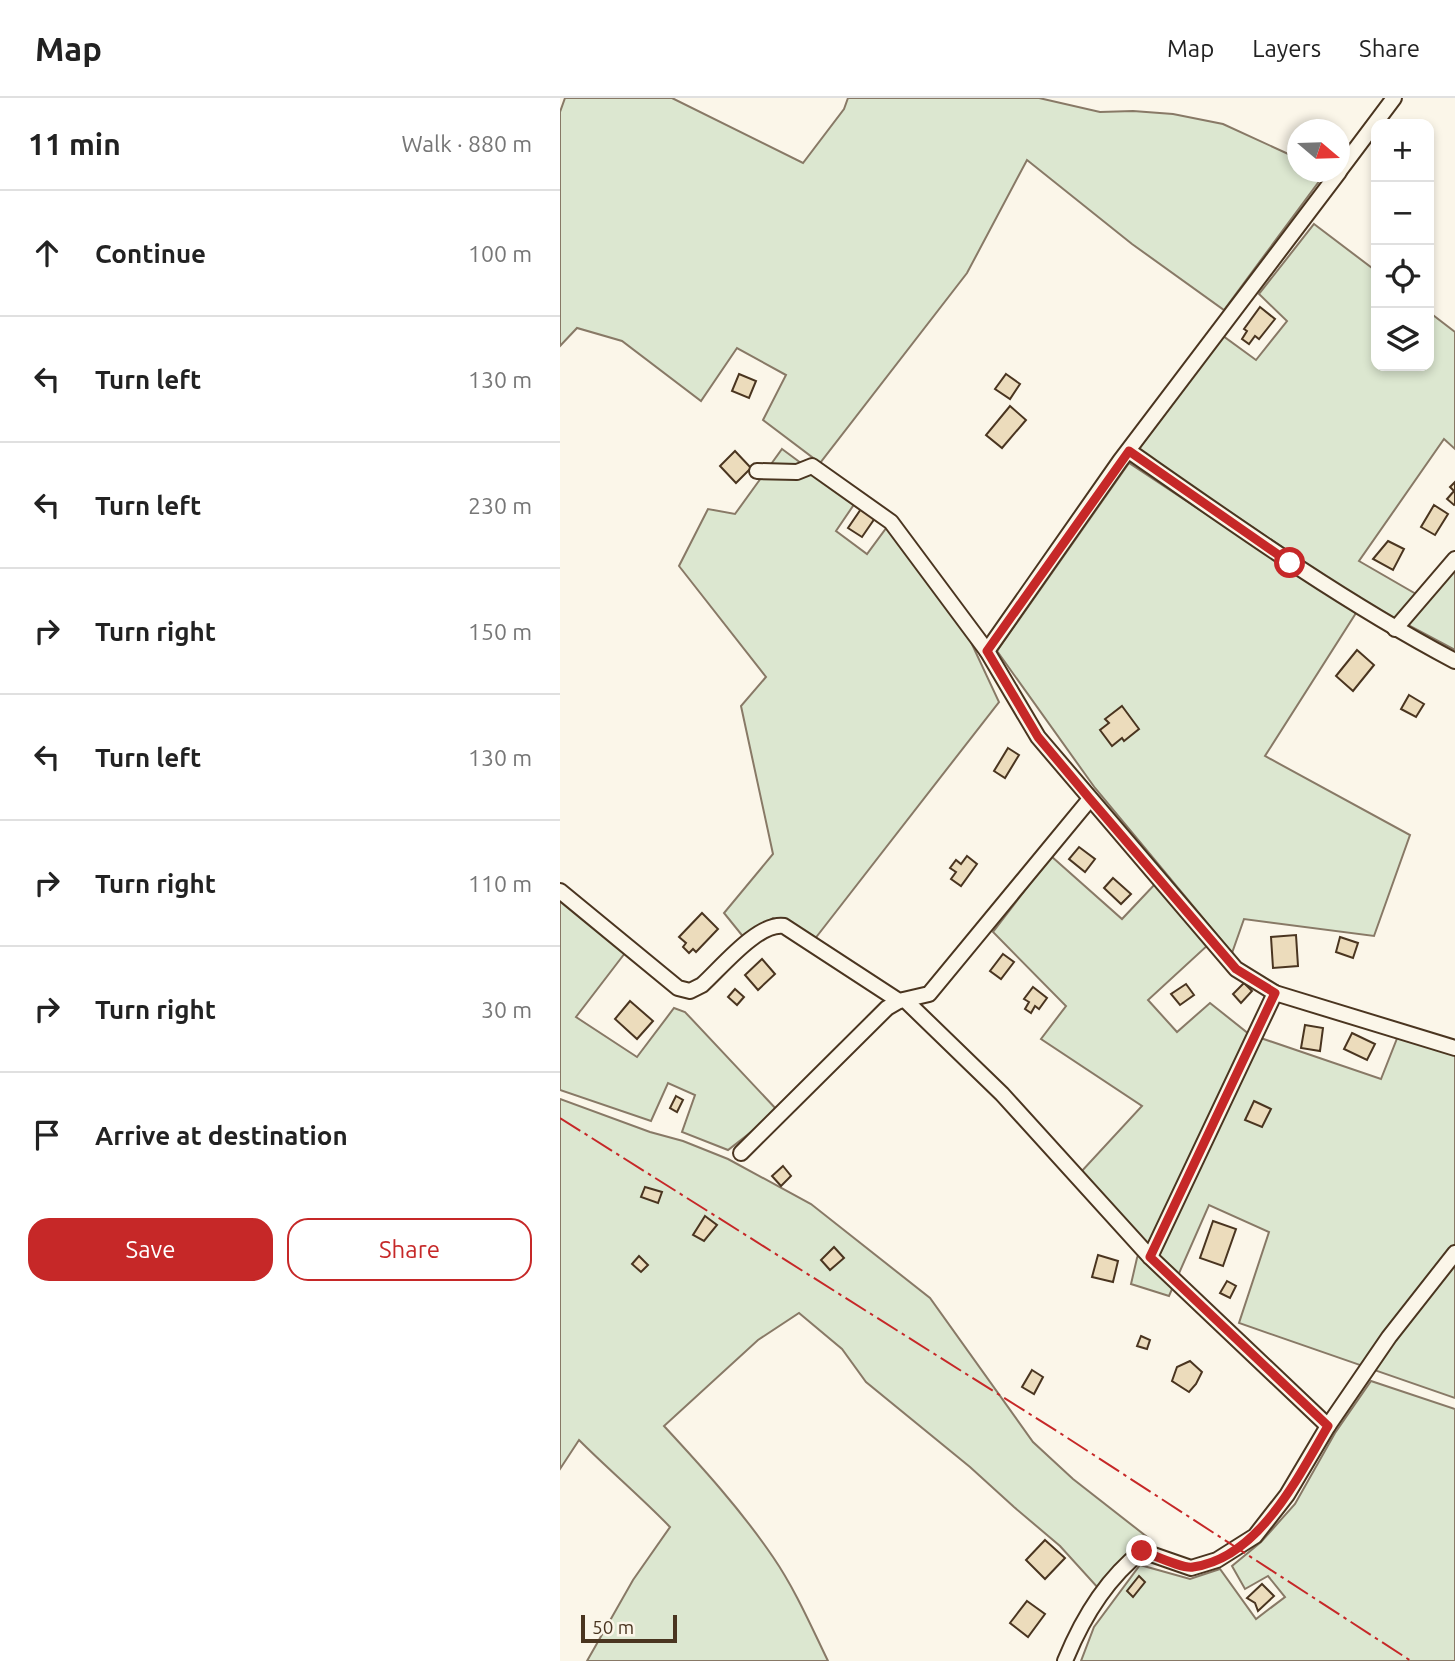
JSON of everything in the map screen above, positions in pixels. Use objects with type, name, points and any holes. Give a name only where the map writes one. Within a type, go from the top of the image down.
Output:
[{"type":"street","points":[[1350,156],[1394,98]]},
{"type":"street","points":[[987,651],[1129,451],[1331,182]]},
{"type":"street","points":[[1129,451],[1290,563],[1395,629],[1455,661]]},
{"type":"street","points":[[757,471],[797,472],[812,466],[891,522],[987,651],[1038,737],[1236,969],[1275,993],[1455,1048]]},
{"type":"street","points":[[1395,629],[1455,559]]},
{"type":"street","points":[[741,1153],[887,1008],[902,1001],[929,995],[1090,799]]},
{"type":"street","points":[[560,891],[678,988],[690,991],[702,985],[760,931],[775,925],[784,926],[902,1001],[1002,1094],[1150,1257],[1328,1426]]},
{"type":"street","points":[[1150,1257],[1275,993]]},
{"type":"street","points":[[1065,1661],[1077,1630],[1121,1568],[1142,1551],[1191,1568],[1217,1560],[1255,1536],[1287,1495],[1328,1426],[1389,1337],[1455,1254]]},
{"type":"green space","points":[[565,98],[672,98],[803,163],[844,109],[848,98],[1039,98],[1100,112],[1173,114],[1223,124],[1287,153],[1287,182],[1319,182],[1224,310],[1132,244],[1027,160],[967,273],[820,463],[763,420],[786,375],[737,348],[701,401],[622,341],[577,328],[560,346],[560,112]]},
{"type":"green space","points":[[1314,224],[1371,267],[1371,371],[1434,371],[1434,316],[1455,332],[1455,449],[1444,439],[1359,561],[1416,594],[1393,622],[1138,450],[1223,336],[1256,360],[1287,321],[1259,294]]},
{"type":"green space","points":[[782,449],[855,503],[836,531],[867,554],[887,527],[970,640],[999,702],[814,940],[786,922],[773,918],[745,939],[724,913],[773,854],[741,706],[766,677],[679,566],[708,509],[735,514]]},
{"type":"green space","points":[[1129,463],[1356,613],[1265,756],[1410,835],[1374,936],[1244,919],[1232,953],[1095,788],[997,651]]},
{"type":"green space","points":[[1455,569],[1455,650],[1408,625]]},
{"type":"green space","points":[[1051,856],[1122,919],[1156,883],[1209,944],[1148,1000],[1177,1032],[1210,1003],[1249,1034],[1381,1079],[1398,1036],[1455,1055],[1455,1398],[1239,1323],[1269,1232],[1209,1205],[1169,1296],[1131,1284],[1143,1243],[1080,1173],[1142,1106],[1041,1039],[1066,1006],[993,932]]},
{"type":"green space","points":[[560,899],[625,953],[576,1017],[637,1057],[674,1008],[685,1012],[778,1111],[728,1150],[682,1132],[695,1095],[668,1083],[651,1121],[560,1090]]},
{"type":"green space","points":[[560,1099],[728,1159],[811,1204],[930,1298],[1033,1442],[1073,1479],[1151,1540],[1125,1558],[1099,1589],[1060,1546],[970,1467],[866,1382],[842,1349],[799,1313],[758,1340],[664,1426],[707,1473],[773,1557],[796,1595],[828,1661],[587,1661],[633,1580],[670,1527],[579,1440],[560,1469]]},
{"type":"green space","points":[[1371,1381],[1455,1409],[1455,1661],[1081,1661],[1094,1627],[1140,1565],[1190,1579],[1220,1569],[1256,1619],[1285,1597],[1268,1576],[1245,1589],[1232,1566],[1261,1542],[1295,1504],[1335,1433]]},
{"type":"building","points":[[1260,307],[1275,319],[1259,339],[1255,336],[1249,344],[1242,339],[1247,331],[1244,329]]},
{"type":"building","points":[[739,374],[756,381],[749,398],[732,391]]},
{"type":"building","points":[[1006,374],[1020,384],[1010,399],[995,389]]},
{"type":"building","points":[[1010,406],[1026,420],[1002,448],[986,435]]},
{"type":"building","points":[[735,451],[751,468],[736,483],[720,466]]},
{"type":"building","points":[[1455,482],[1454,505],[1447,499],[1454,491],[1450,487]]},
{"type":"building","points":[[1434,505],[1448,514],[1435,535],[1421,527]]},
{"type":"building","points":[[861,509],[875,518],[862,537],[848,528]]},
{"type":"building","points":[[1388,541],[1404,549],[1393,570],[1373,559]]},
{"type":"building","points":[[1357,650],[1374,665],[1353,691],[1336,676]]},
{"type":"building","points":[[1409,695],[1424,704],[1416,717],[1401,709]]},
{"type":"building","points":[[1122,706],[1139,729],[1124,741],[1122,738],[1112,746],[1100,730],[1109,723],[1105,719]]},
{"type":"building","points":[[1008,748],[1019,755],[1005,778],[994,771]]},
{"type":"building","points":[[1079,847],[1095,859],[1085,872],[1069,859]]},
{"type":"building","points":[[967,856],[977,864],[961,886],[951,879],[956,872],[950,868],[956,860],[961,864]]},
{"type":"building","points":[[1113,878],[1131,894],[1121,904],[1104,888]]},
{"type":"building","points":[[702,913],[718,929],[696,952],[693,949],[689,953],[683,947],[686,943],[679,937]]},
{"type":"building","points":[[1296,935],[1298,966],[1273,968],[1271,937]]},
{"type":"building","points":[[1340,937],[1358,943],[1353,958],[1336,952]]},
{"type":"building","points":[[1003,954],[1014,962],[1001,979],[990,971]]},
{"type":"building","points":[[762,959],[775,974],[758,990],[745,975]]},
{"type":"building","points":[[1244,983],[1252,991],[1241,1003],[1233,994]]},
{"type":"building","points":[[1186,984],[1194,995],[1180,1005],[1171,994]]},
{"type":"building","points":[[1033,987],[1047,998],[1039,1009],[1035,1006],[1031,1013],[1025,1009],[1029,1002],[1024,999]]},
{"type":"building","points":[[735,989],[744,997],[737,1005],[728,997]]},
{"type":"building","points":[[630,1001],[653,1021],[637,1039],[615,1019]]},
{"type":"building","points":[[1305,1025],[1323,1028],[1320,1051],[1301,1048]]},
{"type":"building","points":[[1352,1033],[1375,1044],[1367,1060],[1344,1049]]},
{"type":"building","points":[[676,1096],[683,1100],[677,1112],[670,1108]]},
{"type":"building","points":[[1254,1101],[1271,1109],[1262,1127],[1245,1120]]},
{"type":"building","points":[[783,1166],[791,1176],[781,1186],[772,1176]]},
{"type":"building","points":[[645,1187],[662,1192],[658,1203],[641,1197]]},
{"type":"building","points":[[705,1216],[717,1225],[704,1241],[693,1235]]},
{"type":"building","points":[[1213,1221],[1236,1229],[1223,1266],[1200,1258]]},
{"type":"building","points":[[834,1247],[844,1258],[830,1270],[821,1260]]},
{"type":"building","points":[[1098,1255],[1118,1261],[1113,1282],[1092,1277]]},
{"type":"building","points":[[639,1256],[648,1265],[641,1272],[632,1264]]},
{"type":"building","points":[[1227,1281],[1236,1286],[1230,1298],[1220,1293]]},
{"type":"building","points":[[1141,1336],[1150,1340],[1147,1349],[1137,1346]]},
{"type":"building","points":[[1190,1361],[1202,1372],[1189,1392],[1172,1381],[1177,1367]]},
{"type":"building","points":[[1032,1370],[1043,1377],[1034,1394],[1022,1387]]},
{"type":"building","points":[[1045,1540],[1065,1558],[1045,1579],[1026,1560]]},
{"type":"building","points":[[1139,1576],[1145,1582],[1133,1597],[1127,1591]]},
{"type":"building","points":[[1262,1584],[1274,1596],[1258,1611],[1255,1603],[1247,1598]]},
{"type":"building","points":[[1027,1601],[1045,1614],[1028,1637],[1010,1623]]},
{"type":"power","points":[[560,1118],[1063,1435],[1411,1661]]},
{"type":"route","points":[[1142,1551],[1191,1568],[1217,1560],[1255,1536],[1287,1495],[1328,1426],[1150,1257],[1275,993],[1236,969],[1090,799],[1038,737],[987,651],[1129,451],[1290,563]]}]
